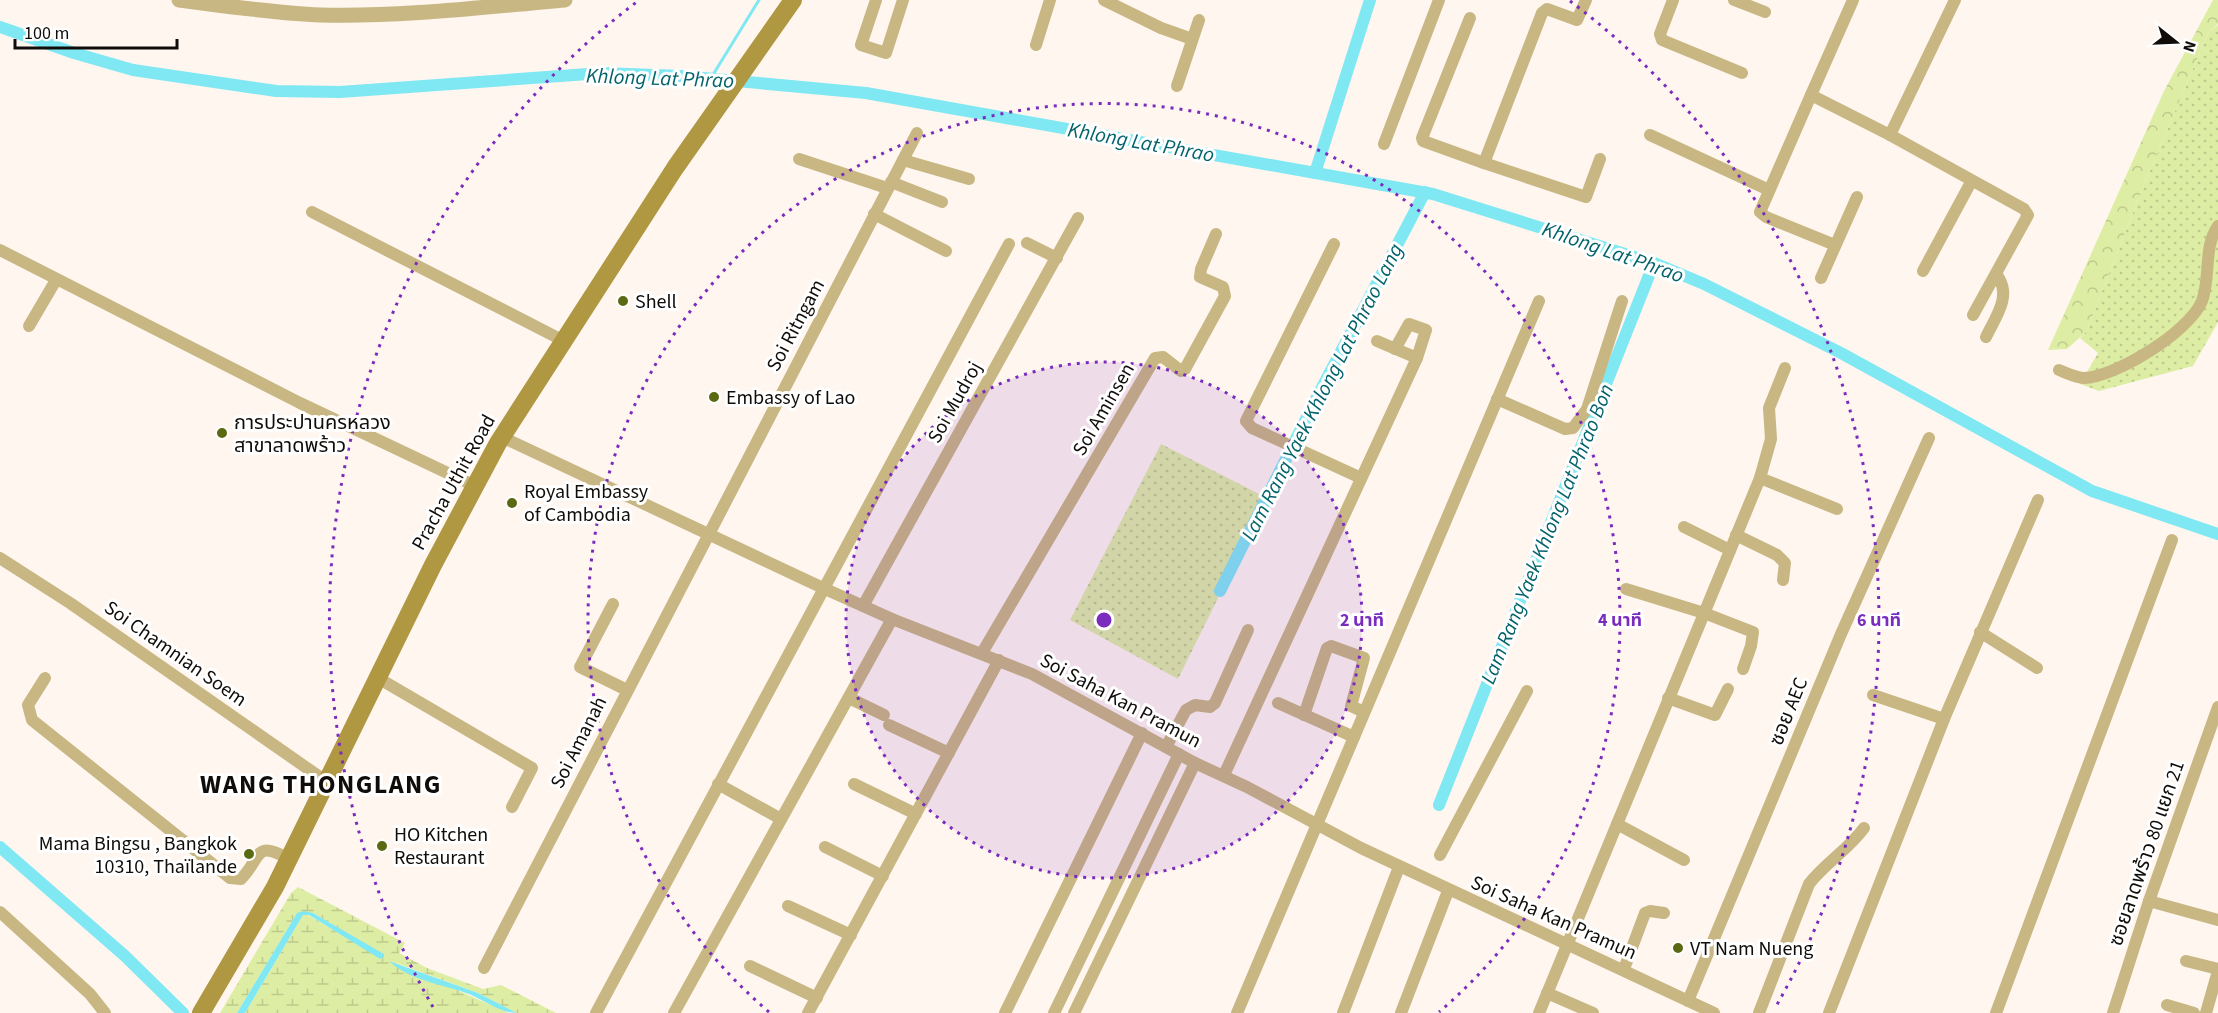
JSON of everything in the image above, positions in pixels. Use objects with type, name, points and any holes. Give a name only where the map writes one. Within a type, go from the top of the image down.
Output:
[{"type":"main road","name":"Pracha Uthit Road","points":[[201,1013],[289,860],[378,678],[502,437],[686,151],[790,5]]},
{"type":"street","points":[[179,0],[257,10],[322,15],[451,10],[565,0]]},
{"type":"street","points":[[876,0],[861,45],[886,52],[903,0]]},
{"type":"street","points":[[1036,45],[1050,0]]},
{"type":"street","points":[[1104,0],[1161,28],[1192,39]]},
{"type":"street","points":[[1384,144],[1439,0]]},
{"type":"street","points":[[1485,163],[1542,13],[1547,9],[1577,20],[1586,0]]},
{"type":"street","points":[[1672,0],[1660,33],[1662,40],[1742,74]]},
{"type":"street","points":[[1734,0],[1764,12]]},
{"type":"street","points":[[1835,245],[1763,216],[1761,208],[1853,0]]},
{"type":"street","points":[[1890,135],[1955,0]]},
{"type":"street","points":[[1470,18],[1422,138],[1423,141],[1586,197],[1600,159]]},
{"type":"street","points":[[1177,86],[1199,20]]},
{"type":"street","points":[[1811,95],[1890,135],[2024,210],[2028,215],[1973,315]]},
{"type":"street","name":"Soi Ritngam","points":[[707,535],[917,133]]},
{"type":"street","points":[[1650,135],[1769,190]]},
{"type":"street","points":[[799,159],[942,202]]},
{"type":"street","points":[[903,160],[969,179]]},
{"type":"street","points":[[1923,271],[1971,182]]},
{"type":"street","points":[[1821,278],[1857,197]]},
{"type":"street","points":[[312,212],[564,341]]},
{"type":"street","points":[[874,214],[946,251]]},
{"type":"street","name":"Soi Mudroj","points":[[863,606],[1058,258],[1078,218]]},
{"type":"street","points":[[2059,370],[2075,377],[2091,377],[2156,348],[2183,327],[2195,314],[2202,301],[2210,244],[2218,226]]},
{"type":"street","name":"Soi Aminsen","points":[[982,653],[1155,358],[1163,357],[1181,371],[1185,369],[1226,292],[1223,287],[1200,277],[1204,260],[1216,234]]},
{"type":"street","points":[[1027,243],[1058,258]]},
{"type":"street","points":[[596,1013],[1009,244]]},
{"type":"street","points":[[1334,244],[1246,418],[1252,428],[1361,478]]},
{"type":"street","points":[[0,250],[300,403],[475,486]]},
{"type":"street","points":[[1986,338],[2005,294],[2003,283],[1996,274]]},
{"type":"street","points":[[29,326],[56,280]]},
{"type":"street","points":[[1237,1013],[1539,301]]},
{"type":"street","points":[[1497,399],[1565,429],[1574,428],[1587,409],[1622,301]]},
{"type":"street","points":[[1224,775],[1417,358],[1424,342],[1424,328],[1408,324],[1395,349]]},
{"type":"street","points":[[1377,341],[1417,358]]},
{"type":"street","points":[[1539,1013],[1760,478],[1771,439],[1769,408],[1785,368]]},
{"type":"street","name":"Soi Saha Kan Pramun","points":[[502,437],[707,535],[892,619],[1032,674],[1195,763],[1224,775],[1399,867],[1624,969],[1714,1013]]},
{"type":"street","name":"ซอย AEC","points":[[1688,1001],[1841,634],[1929,438]]},
{"type":"street","points":[[1760,478],[1837,509]]},
{"type":"street","points":[[1829,1013],[1944,719],[2038,500]]},
{"type":"street","points":[[1684,527],[1730,549]]},
{"type":"street","name":"Soi Amanah","points":[[484,968],[707,535]]},
{"type":"street","points":[[1736,535],[1777,555],[1785,563],[1783,580]]},
{"type":"street","points":[[1996,1013],[2172,540]]},
{"type":"street","name":"Soi Chamnian Soem","points":[[0,558],[80,609],[327,782]]},
{"type":"street","points":[[1626,589],[1704,613],[1753,632],[1743,669]]},
{"type":"street","points":[[613,604],[579,667],[627,690]]},
{"type":"street","points":[[674,1013],[892,619]]},
{"type":"street","points":[[1166,747],[1186,710],[1195,705],[1210,707],[1215,703],[1248,630]]},
{"type":"street","points":[[1980,632],[2037,668]]},
{"type":"street","points":[[1304,715],[1327,648],[1331,646],[1364,658],[1350,706],[1364,712]]},
{"type":"street","points":[[808,1013],[999,660]]},
{"type":"street","points":[[45,678],[28,705],[32,720],[230,878],[241,879],[258,853],[265,849],[272,849],[289,860]]},
{"type":"street","points":[[378,678],[532,768],[512,807]]},
{"type":"street","points":[[1668,698],[1715,715],[1728,688]]},
{"type":"street","points":[[1440,855],[1527,691]]},
{"type":"street","points":[[1873,695],[1944,719]]},
{"type":"street","points":[[849,698],[949,753]]},
{"type":"street","points":[[1278,703],[1354,737]]},
{"type":"street","name":"ซอยลาดพร้าว 80 แยก 21","points":[[2113,1013],[2149,901],[2218,707]]},
{"type":"street","points":[[1005,1013],[1142,733]]},
{"type":"street","points":[[1054,1013],[1179,754]]},
{"type":"street","points":[[1074,1013],[1195,763]]},
{"type":"street","points":[[718,784],[781,819]]},
{"type":"street","points":[[854,784],[916,814]]},
{"type":"street","points":[[1151,812],[1167,819]]},
{"type":"street","points":[[1617,824],[1684,861]]},
{"type":"street","points":[[1759,1013],[1809,884],[1817,873],[1851,846],[1864,828]]},
{"type":"street","points":[[825,847],[883,876]]},
{"type":"street","points":[[1343,1013],[1399,867]]},
{"type":"street","points":[[1401,1013],[1448,891]]},
{"type":"street","points":[[1112,893],[1128,900]]},
{"type":"street","points":[[2149,901],[2218,920]]},
{"type":"street","points":[[788,906],[851,935]]},
{"type":"street","points":[[1624,969],[1645,913],[1650,911],[1664,913]]},
{"type":"street","points":[[0,912],[90,994],[105,1013]]},
{"type":"street","points":[[2186,961],[2218,970],[2206,1013]]},
{"type":"street","points":[[750,966],[817,998]]},
{"type":"street","points":[[1547,993],[1593,1013]]},
{"type":"street","points":[[2167,1005],[2194,1013]]},
{"type":"green space","points":[[2213,0],[2218,0],[2218,24],[2208,33],[2143,187],[2086,332],[2067,349],[2048,350],[2164,91]]},
{"type":"green space","points":[[2218,25],[2218,322],[2193,366],[2099,391],[2080,384],[2098,353],[2080,338],[2086,332],[2143,187],[2208,33]]},
{"type":"green space","points":[[1161,444],[1263,496],[1217,589],[1218,598],[1178,679],[1070,620]]},
{"type":"green space","points":[[298,887],[405,943],[399,953],[427,968],[483,989],[501,985],[556,1013],[517,1013],[478,993],[391,961],[509,1013],[245,1013],[303,915],[308,915],[382,959],[383,954],[313,913],[297,913],[237,1013],[220,1013],[291,893]]},
{"type":"water","points":[[304,911],[313,913],[384,954],[384,957],[380,959],[309,915],[303,915],[245,1013],[237,1013],[297,913]]},
{"type":"water","points":[[389,961],[478,993],[517,1013],[504,1011],[469,994],[417,978],[397,968]]},
{"type":"waterway","points":[[711,78],[759,0]]},
{"type":"waterway","points":[[1315,173],[1370,0]]},
{"type":"waterway","name":"Khlong Lat Phrao","points":[[0,27],[74,53],[133,70],[276,91],[340,92],[602,73],[682,76],[866,93],[1433,194],[1654,263],[1704,284],[1841,353],[2092,491],[2218,534]]},
{"type":"waterway","name":"Lam Rang Yaek Khlong Lat Phrao Lang","points":[[1220,591],[1316,399],[1425,192]]},
{"type":"waterway","name":"Lam Rang Yaek Khlong Lat Phrao Bon","points":[[1439,805],[1654,263]]},
{"type":"waterway","points":[[0,847],[125,956],[183,1013]]},
{"type":"place","name":"Shell","points":[[623,301]]},
{"type":"place","name":"Embassy of Lao","points":[[714,397]]},
{"type":"place","name":"การประปานครหลวง สาขาลาดพร้าว","points":[[222,433]]},
{"type":"place","name":"Royal Embassy of Cambodia","points":[[512,503]]},
{"type":"place","name":"HO Kitchen Restaurant","points":[[382,846]]},
{"type":"place","name":"Mama Bingsu , Bangkok 10310, Thaïlande","points":[[249,854]]},
{"type":"place","name":"VT Nam Nueng","points":[[1678,948]]},
{"type":"district","name":"WANG THONGLANG","points":[[321,784]]}]
